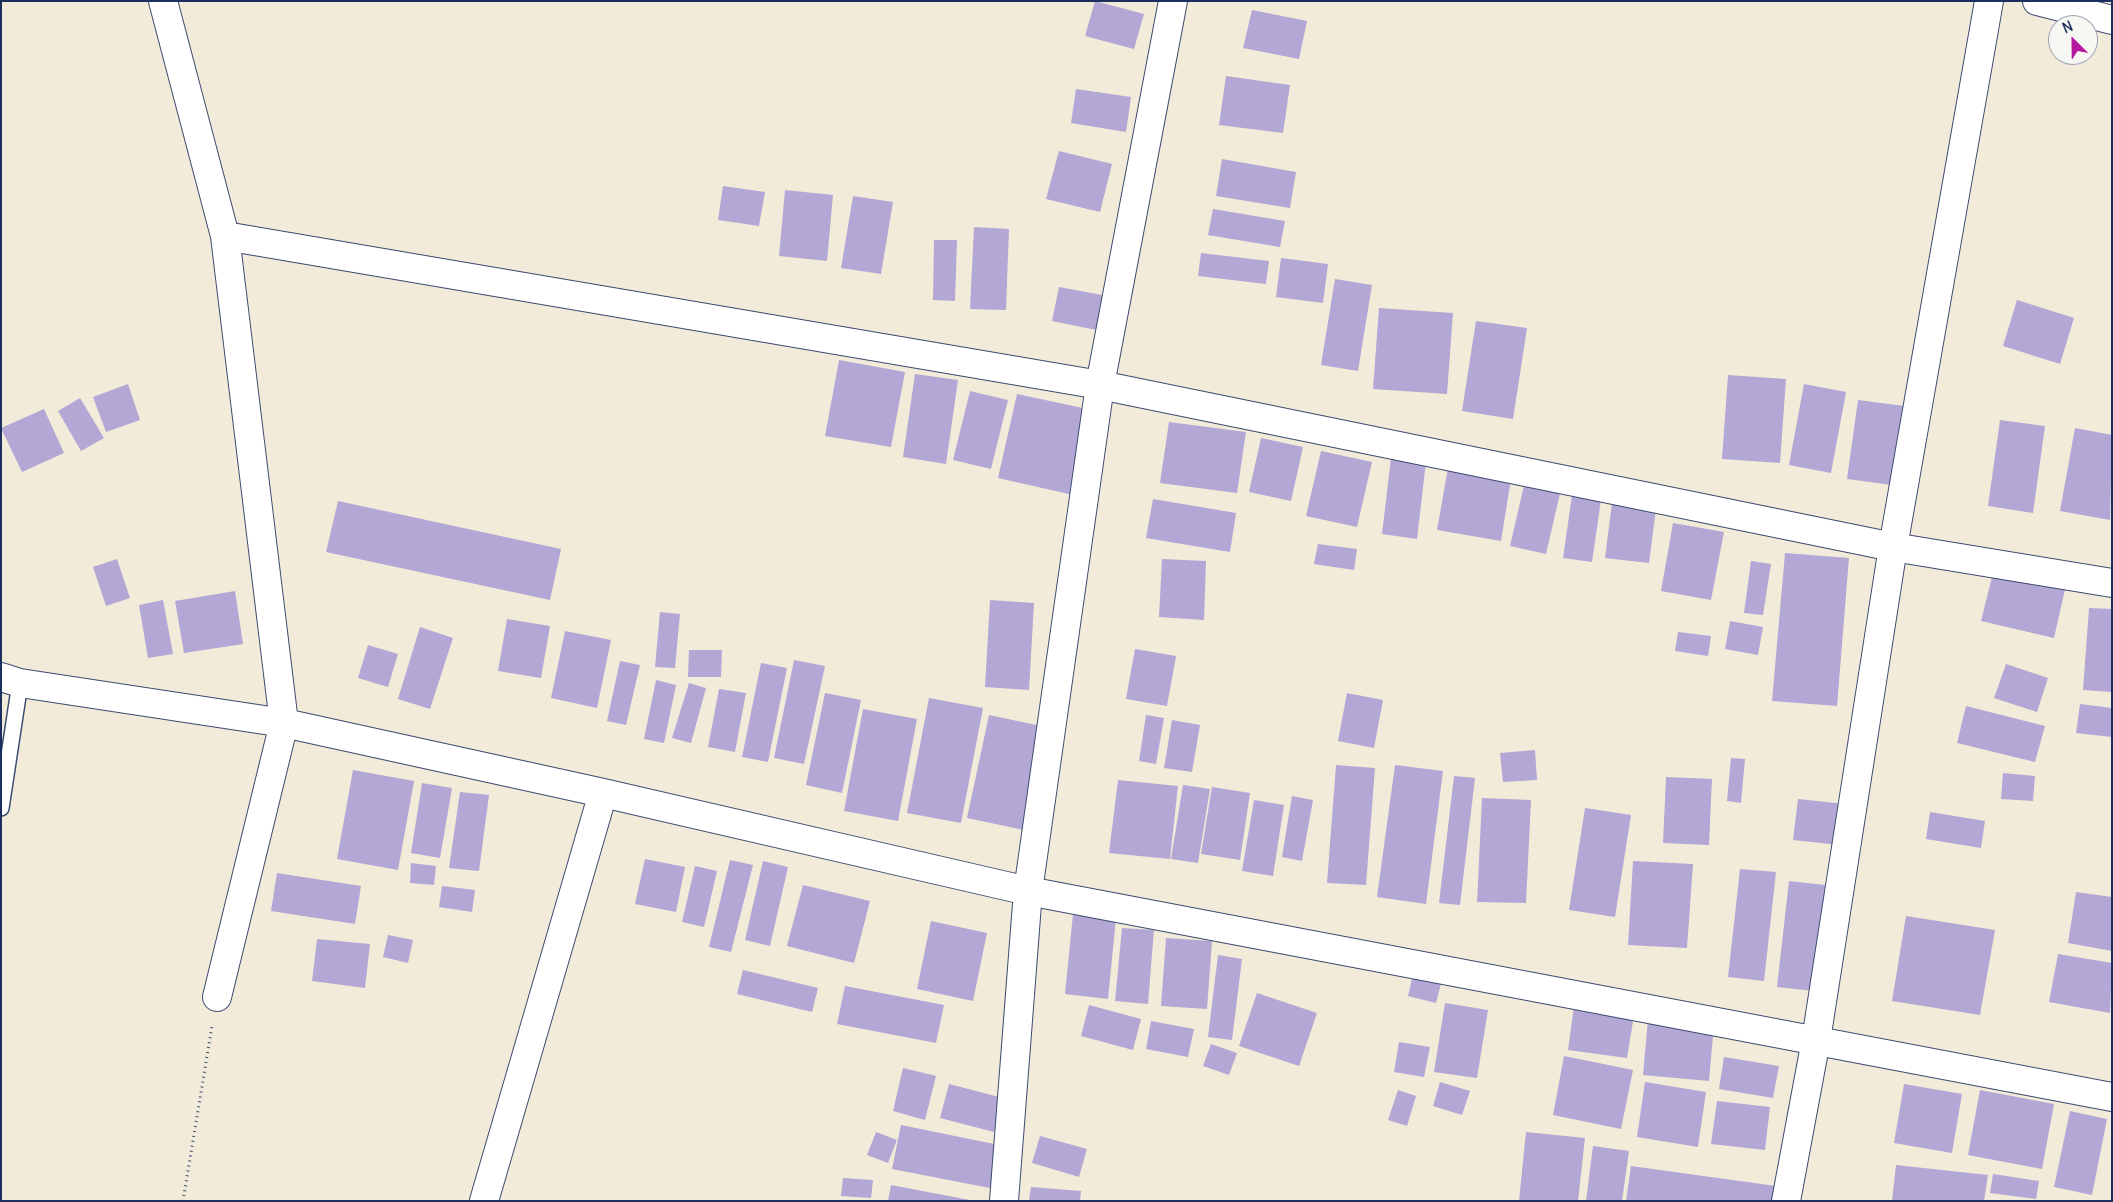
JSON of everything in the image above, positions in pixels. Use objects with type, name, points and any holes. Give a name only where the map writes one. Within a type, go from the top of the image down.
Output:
[{"type":"street","points":[[163,1],[225,236],[284,723],[217,997]]},
{"type":"street","points":[[1004,1201],[1028,892],[1100,385],[1173,1]]},
{"type":"street","points":[[1786,1201],[1816,1040],[1893,547],[1989,1]]},
{"type":"street","points":[[2038,1],[2112,20]]},
{"type":"street","points":[[225,236],[1100,385],[1893,547],[2112,583]]},
{"type":"street","points":[[10,680],[284,723],[603,793],[1028,892],[2112,1097]]},
{"type":"street","points":[[484,1201],[603,793]]},
{"type":"lane","points":[[1,808],[10,680]]},
{"type":"path","points":[[183,1201],[217,997]]},
{"type":"building","points":[[1095,1],[1144,14],[1134,49],[1085,36]]},
{"type":"building","points":[[1252,10],[1307,21],[1299,59],[1243,48]]},
{"type":"building","points":[[1226,76],[1290,85],[1283,133],[1219,125]]},
{"type":"building","points":[[1076,89],[1131,97],[1126,132],[1071,123]]},
{"type":"building","points":[[1059,151],[1112,164],[1100,212],[1046,199]]},
{"type":"building","points":[[1222,159],[1296,172],[1290,208],[1216,196]]},
{"type":"building","points":[[723,186],[765,192],[759,226],[718,220]]},
{"type":"building","points":[[785,190],[833,195],[827,261],[779,256]]},
{"type":"building","points":[[853,196],[893,202],[881,274],[841,268]]},
{"type":"building","points":[[1213,209],[1285,221],[1280,247],[1208,235]]},
{"type":"building","points":[[974,227],[1009,229],[1006,310],[970,309]]},
{"type":"building","points":[[934,240],[957,240],[955,301],[933,300]]},
{"type":"building","points":[[1201,253],[1269,261],[1266,284],[1198,276]]},
{"type":"building","points":[[1281,258],[1328,264],[1323,303],[1276,297]]},
{"type":"building","points":[[1335,279],[1372,285],[1358,371],[1321,365]]},
{"type":"building","points":[[1059,287],[1113,297],[1106,332],[1052,321]]},
{"type":"building","points":[[2017,300],[2074,318],[2060,364],[2003,346]]},
{"type":"building","points":[[1379,308],[1453,313],[1447,394],[1373,389]]},
{"type":"building","points":[[1476,321],[1527,328],[1513,419],[1462,411]]},
{"type":"building","points":[[839,360],[905,372],[891,447],[825,436]]},
{"type":"building","points":[[915,374],[958,380],[946,464],[903,457]]},
{"type":"building","points":[[1728,375],[1786,379],[1780,463],[1722,459]]},
{"type":"building","points":[[128,384],[140,420],[106,432],[93,397]]},
{"type":"building","points":[[1804,384],[1846,392],[1831,473],[1789,465]]},
{"type":"building","points":[[970,391],[1008,400],[991,469],[953,460]]},
{"type":"building","points":[[1017,394],[1092,410],[1073,495],[998,478]]},
{"type":"building","points":[[80,398],[104,438],[81,451],[58,411]]},
{"type":"building","points":[[1858,400],[1904,406],[1892,485],[1847,479]]},
{"type":"building","points":[[44,409],[64,453],[22,472],[1,428]]},
{"type":"building","points":[[2000,420],[2045,426],[2033,513],[1988,506]]},
{"type":"building","points":[[1169,422],[1246,432],[1237,493],[1160,483]]},
{"type":"building","points":[[2075,428],[2112,435],[2110,520],[2060,511]]},
{"type":"building","points":[[1261,438],[1303,447],[1291,501],[1249,492]]},
{"type":"building","points":[[1321,451],[1372,462],[1357,527],[1306,516]]},
{"type":"building","points":[[1391,458],[1426,462],[1417,539],[1382,534]]},
{"type":"building","points":[[1448,468],[1511,479],[1501,541],[1437,530]]},
{"type":"building","points":[[1525,481],[1561,489],[1546,554],[1510,546]]},
{"type":"building","points":[[1573,488],[1602,493],[1592,562],[1563,558]]},
{"type":"building","points":[[1613,495],[1657,501],[1649,563],[1605,558]]},
{"type":"building","points":[[1153,499],[1236,513],[1230,552],[1146,538]]},
{"type":"building","points":[[338,501],[561,549],[550,600],[326,552]]},
{"type":"building","points":[[1673,523],[1724,532],[1711,600],[1661,591]]},
{"type":"building","points":[[1318,544],[1357,549],[1354,570],[1314,564]]},
{"type":"building","points":[[1785,553],[1849,558],[1837,706],[1772,701]]},
{"type":"building","points":[[117,559],[130,598],[106,606],[93,567]]},
{"type":"building","points":[[1162,559],[1206,561],[1204,620],[1159,617]]},
{"type":"building","points":[[1751,561],[1771,564],[1763,615],[1744,613]]},
{"type":"building","points":[[1994,569],[2066,585],[2054,638],[1981,621]]},
{"type":"building","points":[[235,591],[243,644],[184,653],[175,601]]},
{"type":"building","points":[[163,600],[173,654],[148,658],[139,605]]},
{"type":"building","points":[[990,600],[1034,603],[1029,690],[985,687]]},
{"type":"building","points":[[2089,608],[2112,609],[2112,692],[2083,690]]},
{"type":"building","points":[[660,612],[680,614],[675,668],[655,667]]},
{"type":"building","points":[[507,619],[550,626],[541,678],[498,671]]},
{"type":"building","points":[[1730,621],[1763,627],[1758,655],[1725,649]]},
{"type":"building","points":[[420,627],[453,638],[430,709],[398,699]]},
{"type":"building","points":[[565,631],[611,640],[597,708],[551,698]]},
{"type":"building","points":[[1678,632],[1711,636],[1708,656],[1675,651]]},
{"type":"building","points":[[368,645],[398,654],[388,687],[358,678]]},
{"type":"building","points":[[1135,649],[1176,656],[1167,706],[1126,699]]},
{"type":"building","points":[[689,650],[722,650],[721,677],[688,677]]},
{"type":"building","points":[[794,660],[825,666],[804,764],[774,758]]},
{"type":"building","points":[[620,661],[640,665],[626,725],[607,721]]},
{"type":"building","points":[[761,663],[787,668],[768,762],[742,757]]},
{"type":"building","points":[[2006,664],[2048,678],[2037,712],[1994,698]]},
{"type":"building","points":[[656,680],[676,685],[664,743],[644,739]]},
{"type":"building","points":[[689,683],[706,688],[691,743],[672,738]]},
{"type":"building","points":[[719,689],[746,693],[735,752],[708,747]]},
{"type":"building","points":[[825,693],[861,700],[842,793],[806,785]]},
{"type":"building","points":[[1347,693],[1383,700],[1374,748],[1338,741]]},
{"type":"building","points":[[929,698],[983,708],[961,823],[907,813]]},
{"type":"building","points":[[2080,704],[2112,708],[2112,737],[2076,733]]},
{"type":"building","points":[[1966,706],[2045,726],[2035,762],[1957,743]]},
{"type":"building","points":[[863,709],[917,719],[898,821],[844,811]]},
{"type":"building","points":[[989,715],[1046,727],[1024,830],[967,818]]},
{"type":"building","points":[[1146,715],[1164,718],[1156,764],[1139,761]]},
{"type":"building","points":[[1172,720],[1200,725],[1192,772],[1164,768]]},
{"type":"building","points":[[1535,750],[1537,780],[1503,782],[1500,753]]},
{"type":"building","points":[[1731,758],[1745,759],[1741,803],[1727,801]]},
{"type":"building","points":[[1336,765],[1375,768],[1366,885],[1327,883]]},
{"type":"building","points":[[1395,765],[1443,771],[1426,904],[1377,897]]},
{"type":"building","points":[[353,770],[414,781],[398,870],[337,859]]},
{"type":"building","points":[[2003,773],[2035,776],[2033,801],[2001,799]]},
{"type":"building","points":[[1454,776],[1475,778],[1460,905],[1439,903]]},
{"type":"building","points":[[1666,777],[1712,779],[1709,845],[1663,843]]},
{"type":"building","points":[[1118,780],[1178,786],[1170,859],[1109,853]]},
{"type":"building","points":[[422,783],[452,788],[440,858],[411,853]]},
{"type":"building","points":[[1183,785],[1210,789],[1198,863],[1171,859]]},
{"type":"building","points":[[1212,787],[1250,793],[1240,860],[1201,854]]},
{"type":"building","points":[[460,792],[489,795],[479,871],[449,868]]},
{"type":"building","points":[[1292,796],[1313,800],[1302,861],[1282,857]]},
{"type":"building","points":[[1482,798],[1531,800],[1526,903],[1477,902]]},
{"type":"building","points":[[1798,799],[1845,804],[1840,845],[1793,840]]},
{"type":"building","points":[[1254,800],[1284,805],[1273,876],[1242,871]]},
{"type":"building","points":[[1585,808],[1631,815],[1615,917],[1569,910]]},
{"type":"building","points":[[1930,812],[1985,821],[1981,848],[1926,839]]},
{"type":"building","points":[[645,859],[685,867],[676,912],[635,904]]},
{"type":"building","points":[[730,860],[753,865],[731,952],[709,947]]},
{"type":"building","points":[[763,861],[788,867],[770,946],[745,940]]},
{"type":"building","points":[[1633,861],[1693,864],[1687,948],[1628,945]]},
{"type":"building","points":[[411,863],[436,866],[434,885],[410,883]]},
{"type":"building","points":[[695,866],[717,871],[704,927],[682,922]]},
{"type":"building","points":[[1740,869],[1776,872],[1764,981],[1728,977]]},
{"type":"building","points":[[277,873],[361,886],[355,924],[271,911]]},
{"type":"building","points":[[1789,881],[1825,885],[1814,991],[1777,987]]},
{"type":"building","points":[[803,885],[870,901],[854,963],[787,946]]},
{"type":"building","points":[[442,886],[475,890],[472,912],[439,907]]},
{"type":"building","points":[[2076,892],[2112,897],[2112,951],[2068,943]]},
{"type":"building","points":[[1073,914],[1116,918],[1108,999],[1065,994]]},
{"type":"building","points":[[1906,916],[1995,930],[1980,1015],[1892,1001]]},
{"type":"building","points":[[931,921],[987,933],[973,1001],[917,989]]},
{"type":"building","points":[[1122,928],[1154,930],[1148,1004],[1115,1001]]},
{"type":"building","points":[[388,935],[413,940],[408,963],[383,957]]},
{"type":"building","points":[[1166,938],[1212,941],[1207,1009],[1161,1006]]},
{"type":"building","points":[[317,939],[370,944],[365,988],[312,981]]},
{"type":"building","points":[[2058,954],[2112,963],[2110,1013],[2049,1002]]},
{"type":"building","points":[[1218,955],[1242,959],[1232,1040],[1208,1037]]},
{"type":"building","points":[[743,970],[818,988],[812,1012],[737,994]]},
{"type":"building","points":[[1414,970],[1443,976],[1436,1003],[1408,996]]},
{"type":"building","points":[[845,986],[944,1005],[936,1043],[837,1024]]},
{"type":"building","points":[[1257,993],[1317,1013],[1299,1066],[1239,1046]]},
{"type":"building","points":[[1445,1003],[1488,1010],[1477,1078],[1434,1072]]},
{"type":"building","points":[[1089,1005],[1141,1019],[1133,1050],[1081,1036]]},
{"type":"building","points":[[1574,1006],[1634,1015],[1627,1058],[1568,1050]]},
{"type":"building","points":[[1648,1019],[1714,1024],[1709,1081],[1643,1075]]},
{"type":"building","points":[[1151,1021],[1194,1029],[1188,1057],[1146,1049]]},
{"type":"building","points":[[1399,1042],[1430,1047],[1424,1077],[1394,1072]]},
{"type":"building","points":[[1211,1044],[1237,1053],[1229,1075],[1203,1066]]},
{"type":"building","points":[[1564,1056],[1633,1070],[1621,1129],[1553,1115]]},
{"type":"building","points":[[1724,1057],[1779,1066],[1773,1098],[1719,1089]]},
{"type":"building","points":[[903,1068],[936,1076],[925,1120],[893,1111]]},
{"type":"building","points":[[1440,1082],[1470,1091],[1462,1115],[1433,1106]]},
{"type":"building","points":[[1645,1082],[1706,1092],[1698,1147],[1637,1137]]},
{"type":"building","points":[[949,1084],[1003,1098],[994,1132],[940,1118]]},
{"type":"building","points":[[1904,1084],[1962,1094],[1952,1153],[1894,1143]]},
{"type":"building","points":[[1398,1090],[1416,1096],[1407,1126],[1388,1120]]},
{"type":"building","points":[[1980,1090],[2054,1104],[2042,1169],[1968,1155]]},
{"type":"building","points":[[1717,1101],[1770,1107],[1765,1150],[1711,1144]]},
{"type":"building","points":[[2070,1111],[2107,1119],[2092,1195],[2054,1187]]},
{"type":"building","points":[[901,1125],[1004,1146],[995,1189],[892,1169]]},
{"type":"building","points":[[876,1132],[897,1140],[888,1163],[867,1155]]},
{"type":"building","points":[[1526,1132],[1585,1138],[1578,1201],[1519,1201]]},
{"type":"building","points":[[1040,1136],[1087,1149],[1079,1177],[1032,1163]]},
{"type":"building","points":[[1593,1146],[1629,1151],[1622,1201],[1586,1201]]},
{"type":"building","points":[[1896,1165],[1988,1175],[1984,1201],[1892,1201]]},
{"type":"building","points":[[1631,1166],[1776,1186],[1774,1201],[1626,1201]]},
{"type":"building","points":[[1993,1174],[2039,1181],[2036,1199],[1990,1193]]},
{"type":"building","points":[[843,1178],[873,1180],[871,1198],[841,1196]]},
{"type":"building","points":[[891,1185],[970,1200],[970,1201],[888,1201]]},
{"type":"building","points":[[1031,1187],[1081,1191],[1080,1201],[1029,1201]]}]
